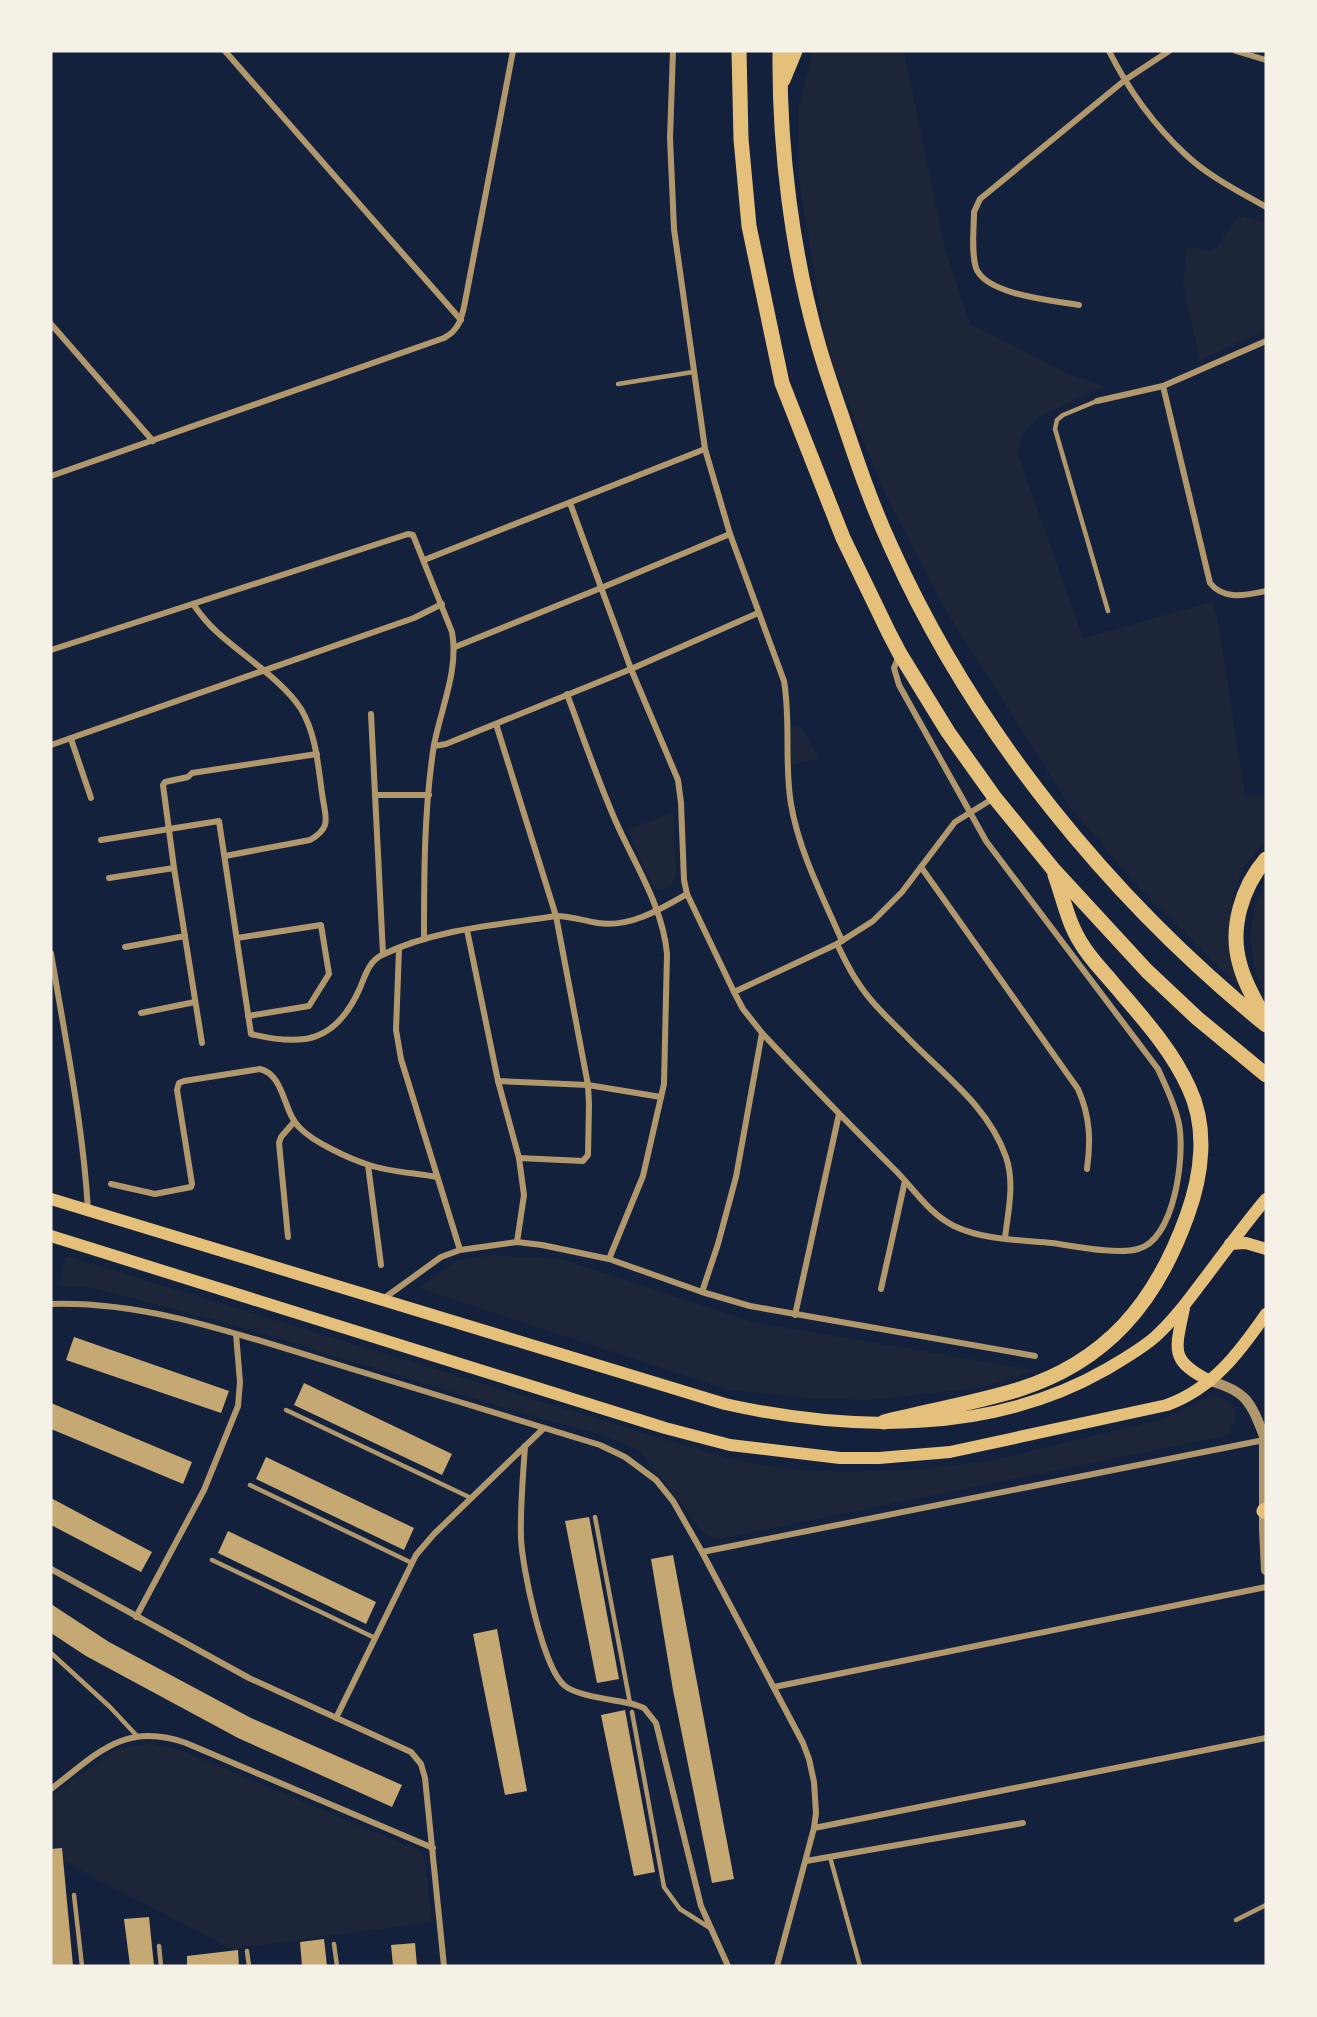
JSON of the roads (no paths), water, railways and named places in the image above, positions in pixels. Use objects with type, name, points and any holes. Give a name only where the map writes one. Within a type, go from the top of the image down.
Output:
[{"type":"highway","points":[[739,51],[741,139],[749,226],[782,383],[843,538],[900,654],[948,732],[995,798],[1053,869],[1147,970],[1197,1018],[1266,1075]]},
{"type":"highway","points":[[780,51],[780,89],[791,214],[819,346],[864,484],[892,550],[924,614],[962,680],[1024,773],[1079,843],[1171,941],[1221,988],[1266,1025]]},
{"type":"highway","points":[[780,89],[795,51]]},
{"type":"highway","points":[[1266,859],[1245,894],[1237,924],[1236,939],[1239,963],[1266,1020]]},
{"type":"highway","points":[[884,1422],[1017,1390],[1068,1368],[1092,1353],[1121,1330],[1154,1287],[1169,1259],[1191,1206],[1202,1144],[1197,1109],[1191,1090],[1163,1043],[1079,941],[1053,869]]},
{"type":"main road","points":[[51,1199],[725,1404],[816,1420],[884,1422],[925,1422],[984,1414],[1048,1397],[1084,1382],[1121,1361],[1155,1338],[1184,1307],[1266,1199]]},
{"type":"main road","points":[[51,1236],[665,1428],[730,1445],[840,1458],[879,1458],[950,1452],[1154,1409],[1179,1401],[1210,1381],[1235,1356],[1266,1314]]},
{"type":"main road","points":[[1230,1244],[1246,1244],[1266,1249]]},
{"type":"main road","points":[[1184,1307],[1177,1352],[1182,1363],[1192,1372],[1210,1381]]},
{"type":"street","points":[[225,51],[461,320]]},
{"type":"street","points":[[51,476],[444,338],[454,332],[461,320],[513,51]]},
{"type":"street","points":[[673,51],[670,149],[674,229],[705,449],[730,534],[784,681],[788,702],[787,767],[791,803],[799,837],[839,943],[858,984],[906,1037],[975,1105],[991,1125],[1006,1158],[1008,1170],[1010,1199],[1005,1238]]},
{"type":"street","points":[[1109,51],[1135,97],[1186,155],[1231,187],[1266,207]]},
{"type":"street","points":[[1079,305],[1016,295],[981,275],[976,269],[975,260],[974,212],[980,200],[1125,80],[1169,51]]},
{"type":"street","points":[[1236,51],[1266,60]]},
{"type":"street","points":[[51,324],[153,441]]},
{"type":"street","points":[[1097,401],[1163,386],[1266,341]]},
{"type":"street","points":[[1163,386],[1210,583],[1220,592],[1229,595],[1244,596],[1266,591]]},
{"type":"street","points":[[424,561],[705,449]]},
{"type":"street","points":[[570,503],[631,669],[678,780],[684,880],[687,894],[743,1009],[762,1033],[905,1181],[928,1208],[955,1226],[975,1233],[1005,1238],[1124,1251],[1145,1247],[1155,1239],[1160,1231],[1177,1187],[1181,1138],[1176,1110],[1158,1069],[992,849],[899,685],[894,668],[900,654]]},
{"type":"street","points":[[51,650],[408,534],[414,535],[442,604],[455,647],[454,664],[434,746],[424,886],[424,939]]},
{"type":"street","points":[[455,647],[730,534]]},
{"type":"street","points":[[192,604],[216,631],[263,671],[302,710],[312,735],[326,822],[321,833],[309,840],[225,856]]},
{"type":"street","points":[[51,745],[414,618],[442,604]]},
{"type":"street","points":[[434,746],[446,744],[631,669],[758,613]]},
{"type":"street","points":[[567,694],[615,820],[657,912],[665,934],[667,954],[664,1084],[643,1176],[609,1259]]},
{"type":"street","points":[[371,714],[383,954]]},
{"type":"street","points":[[496,724],[556,916],[588,1085],[588,1155],[583,1161],[519,1158]]},
{"type":"street","points":[[71,739],[90,798]]},
{"type":"street","points":[[202,1043],[168,829],[165,782],[188,777],[192,773],[316,754]]},
{"type":"street","points":[[375,795],[429,795]]},
{"type":"street","points":[[734,992],[839,943],[873,921],[902,892],[955,822],[995,798]]},
{"type":"street","points":[[101,840],[219,821],[251,1034],[293,1041],[313,1038],[331,1027],[344,1015],[371,964],[383,954],[424,939],[556,916],[609,924],[657,912],[687,894]]},
{"type":"street","points":[[921,867],[1078,1089],[1090,1135],[1087,1168]]},
{"type":"street","points":[[110,878],[174,868]]},
{"type":"street","points":[[237,938],[321,925],[329,974],[309,1006],[248,1016]]},
{"type":"street","points":[[467,930],[498,1081],[519,1158],[524,1195],[517,1242]]},
{"type":"street","points":[[125,947],[185,936]]},
{"type":"street","points":[[399,949],[396,1030],[401,1059],[460,1250]]},
{"type":"street","points":[[51,953],[86,1178],[88,1211]]},
{"type":"street","points":[[141,1013],[195,1002]]},
{"type":"street","points":[[702,1292],[736,1177],[762,1033]]},
{"type":"street","points":[[111,1184],[154,1194],[191,1187],[177,1090],[179,1083],[253,1070],[265,1070],[274,1078],[294,1122],[317,1141],[368,1165],[437,1177]]},
{"type":"street","points":[[498,1081],[588,1085],[661,1097]]},
{"type":"street","points":[[795,1315],[839,1114]]},
{"type":"street","points":[[288,1237],[279,1143],[281,1137],[294,1122]]},
{"type":"street","points":[[368,1165],[381,1266]]},
{"type":"street","points":[[881,1289],[905,1181]]},
{"type":"street","points":[[383,1300],[441,1257],[460,1250],[517,1242],[552,1246],[609,1259],[702,1292],[750,1306],[1035,1356]]},
{"type":"street","points":[[51,1304],[105,1305],[236,1334],[600,1445],[625,1457],[656,1480],[673,1501],[702,1552],[774,1687],[809,1759],[815,1800],[814,1828],[777,1966]]},
{"type":"street","points":[[136,1617],[204,1490],[238,1406],[240,1382],[236,1334]]},
{"type":"street","points":[[1210,1381],[1232,1388],[1246,1398],[1265,1435],[1266,1570]]},
{"type":"street","points":[[336,1718],[412,1563],[434,1534],[544,1428]]},
{"type":"street","points":[[702,1552],[1265,1435]]},
{"type":"street","points":[[525,1446],[521,1547],[527,1583],[546,1652],[557,1677],[565,1686],[575,1691],[630,1703],[644,1708],[651,1715],[660,1732],[691,1873],[701,1906],[728,1966]]},
{"type":"street","points":[[51,1569],[249,1678],[411,1752],[417,1757],[425,1778],[444,1966]]},
{"type":"street","points":[[774,1687],[1266,1587]]},
{"type":"street","points":[[51,1789],[112,1743],[137,1736],[156,1735],[177,1740],[433,1848]]},
{"type":"street","points":[[814,1828],[1266,1738]]},
{"type":"street","points":[[806,1861],[1023,1823]]},
{"type":"lane","points":[[618,384],[693,372]]},
{"type":"lane","points":[[1097,401],[1063,415],[1057,420],[1055,429],[1108,611]]},
{"type":"lane","points":[[286,1410],[471,1498]]},
{"type":"lane","points":[[250,1485],[412,1563]]},
{"type":"lane","points":[[596,1517],[630,1703]]},
{"type":"lane","points":[[212,1560],[375,1638]]},
{"type":"lane","points":[[51,1653],[110,1707],[137,1736]]},
{"type":"lane","points":[[632,1712],[664,1887],[680,1909],[710,1928]]},
{"type":"lane","points":[[830,1857],[860,1966]]},
{"type":"lane","points":[[74,1894],[82,1966]]},
{"type":"lane","points":[[1236,1920],[1266,1905]]},
{"type":"lane","points":[[334,1944],[337,1966]]},
{"type":"lane","points":[[159,1946],[161,1966]]},
{"type":"lane","points":[[247,1951],[249,1966]]}]
